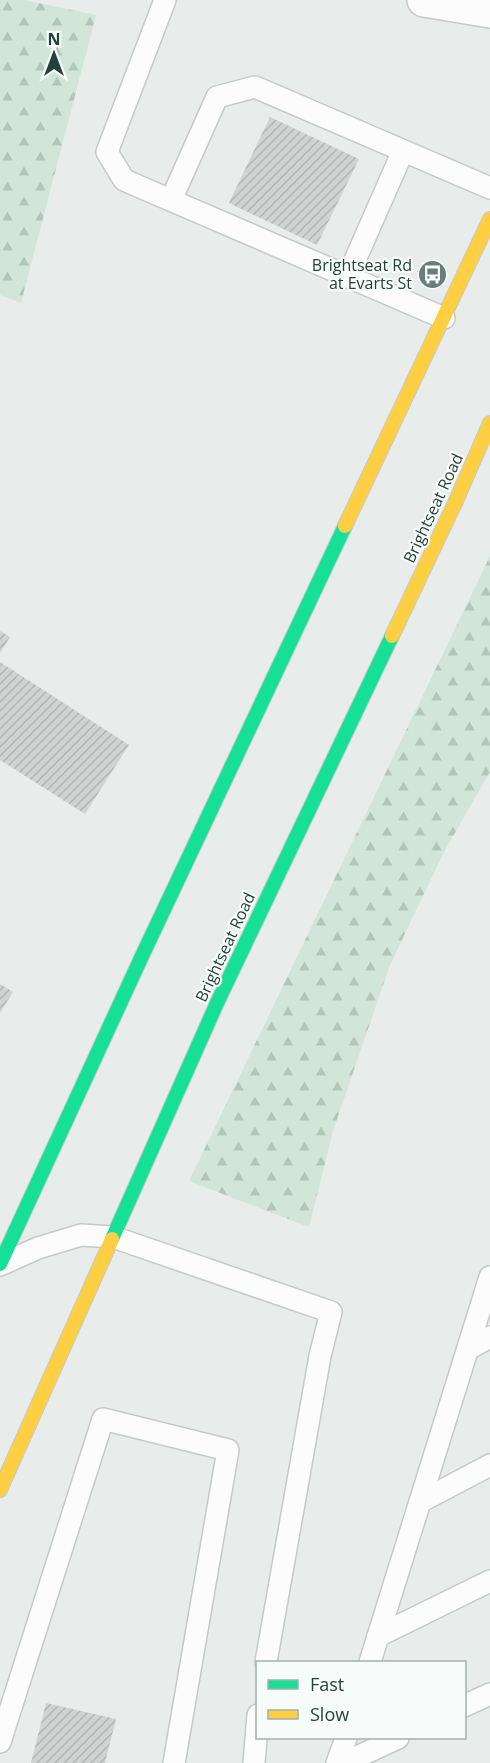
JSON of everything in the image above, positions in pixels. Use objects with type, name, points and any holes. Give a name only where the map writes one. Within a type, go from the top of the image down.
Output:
[{"type":"street","points":[[424,0],[490,11]]},
{"type":"street","points":[[0,1265],[147,945],[490,219]]},
{"type":"street","name":"Brightseat Road","points":[[0,1490],[217,1003],[456,501],[490,423]]},
{"type":"lane","points":[[165,0],[107,152],[124,180],[444,318]]},
{"type":"lane","points":[[171,200],[217,97],[255,87],[490,188]]},
{"type":"lane","points":[[348,276],[403,151]]},
{"type":"lane","points":[[0,1265],[38,1248],[81,1235],[113,1237],[331,1312],[320,1356],[266,1661]]},
{"type":"lane","points":[[369,1661],[490,1277]]},
{"type":"lane","points":[[468,1349],[490,1337]]},
{"type":"lane","points":[[0,1742],[103,1419],[228,1450],[174,1763]]},
{"type":"lane","points":[[420,1502],[490,1465]]},
{"type":"lane","points":[[378,1636],[490,1581]]},
{"type":"lane","points":[[466,1706],[490,1694]]},
{"type":"lane","points":[[254,1763],[256,1738]]},
{"type":"lane","points":[[336,1763],[345,1739]]},
{"type":"lane","points":[[344,1763],[394,1739]]},
{"type":"green space","points":[[0,0],[24,0],[96,15],[21,303],[0,295]]},
{"type":"green space","points":[[490,556],[490,772],[444,852],[390,965],[333,1131],[309,1227],[189,1181]]},
{"type":"building","points":[[270,117],[359,159],[317,245],[229,203]]},
{"type":"building","points":[[0,631],[10,637],[0,653]]},
{"type":"building","points":[[0,662],[129,745],[85,814],[0,760]]},
{"type":"building","points":[[0,984],[13,992],[0,1013]]},
{"type":"building","points":[[46,1703],[116,1719],[105,1763],[31,1763]]},
{"type":"traffic: fast","points":[[0,1264],[345,526]]},
{"type":"traffic: fast","points":[[112,1239],[217,1003],[392,636]]},
{"type":"traffic: slow","points":[[345,526],[490,219]]},
{"type":"traffic: slow","points":[[392,636],[490,423]]},
{"type":"traffic: slow","points":[[0,1490],[112,1239]]},
{"type":"place","name":"Brightseat Rd at Evarts St","points":[[433,274]]}]
